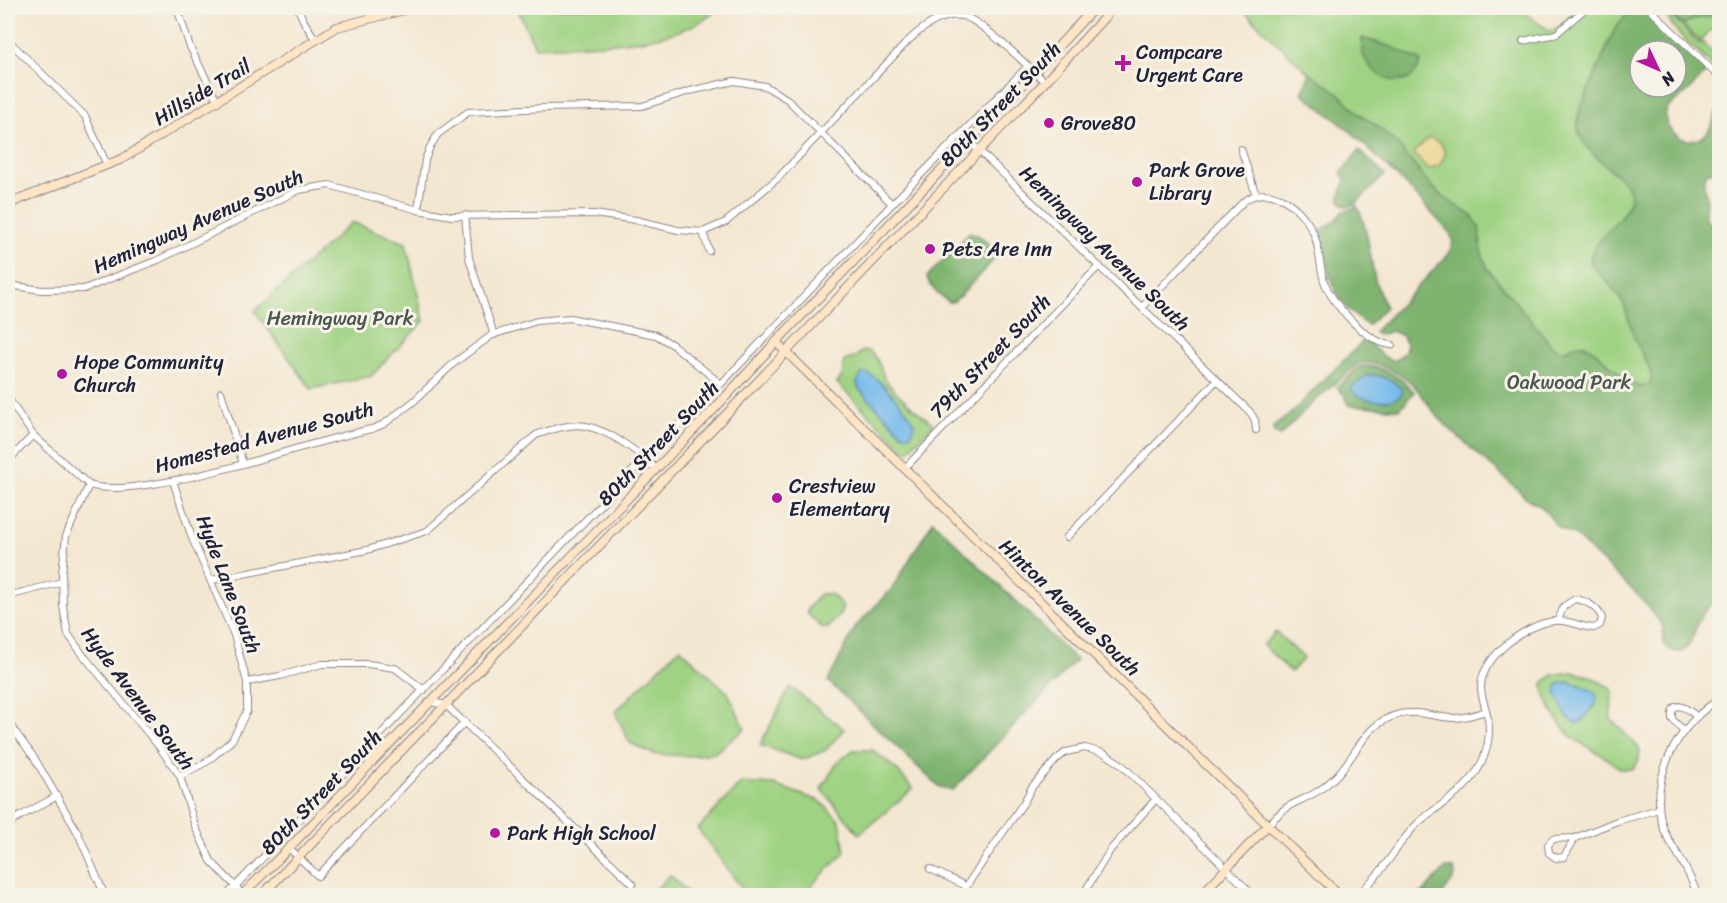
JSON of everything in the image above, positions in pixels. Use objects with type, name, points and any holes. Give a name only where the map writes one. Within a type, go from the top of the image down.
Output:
[{"type":"main road","name":"Hillside Trail","points":[[8,204],[133,153],[218,102],[315,39],[345,24],[412,8]]},
{"type":"main road","name":"80th Street South","points":[[243,895],[656,469],[969,141],[1031,69],[1094,8]]},
{"type":"main road","name":"80th Street South","points":[[261,896],[1045,82],[1113,8]]},
{"type":"main road","name":"Hinton Avenue South","points":[[776,342],[1340,896]]},
{"type":"main road","points":[[1200,896],[1268,825]]},
{"type":"street","points":[[177,8],[190,47],[218,102]]},
{"type":"street","points":[[298,8],[315,39]]},
{"type":"street","points":[[1523,41],[1556,34],[1586,8]]},
{"type":"street","points":[[1649,8],[1719,78]]},
{"type":"street","points":[[709,251],[703,232],[726,222],[778,178],[924,27],[948,16],[963,15],[977,23],[1045,82]]},
{"type":"street","points":[[8,40],[85,116],[107,165]]},
{"type":"street","name":"80th Street South","points":[[226,896],[645,458],[721,384],[892,204],[1031,69]]},
{"type":"street","points":[[418,210],[425,160],[430,147],[438,134],[468,112],[642,106],[690,91],[734,81],[765,86],[778,93],[806,116],[892,204]]},
{"type":"street","name":"Hemingway Avenue South","points":[[969,141],[1250,412],[1255,420],[1256,430]]},
{"type":"street","points":[[1241,149],[1256,195]]},
{"type":"street","name":"Hemingway Avenue South","points":[[8,285],[42,290],[84,289],[158,260],[299,190],[329,185],[418,210],[452,216],[594,214],[636,220],[678,230],[703,232]]},
{"type":"street","points":[[1142,307],[1243,202],[1256,195],[1269,194],[1281,198],[1306,220],[1315,238],[1325,284],[1336,304],[1371,339],[1392,345]]},
{"type":"street","points":[[465,215],[469,258],[494,334]]},
{"type":"street","name":"79th Street South","points":[[905,468],[1099,266]]},
{"type":"street","name":"Homestead Avenue South","points":[[89,485],[136,486],[173,481],[372,429],[384,424],[413,402],[454,363],[494,334],[537,321],[570,318],[656,335],[673,345],[721,384]]},
{"type":"street","points":[[1067,537],[1217,380]]},
{"type":"street","points":[[221,392],[243,464]]},
{"type":"street","points":[[8,398],[33,435],[89,485]]},
{"type":"street","points":[[212,580],[367,550],[427,531],[536,435],[551,429],[585,426],[615,438],[645,458],[656,469]]},
{"type":"street","points":[[8,461],[33,435]]},
{"type":"street","name":"Hyde Lane South","points":[[173,481],[192,538],[234,635],[247,682],[247,711],[232,740],[208,761],[180,776]]},
{"type":"street","name":"Hyde Avenue South","points":[[89,485],[66,536],[62,582],[68,634],[83,656],[157,744],[180,776],[195,826],[211,861],[243,895]]},
{"type":"street","points":[[8,596],[62,582]]},
{"type":"street","points":[[1357,896],[1380,871],[1414,827],[1458,792],[1475,775],[1484,756],[1489,726],[1481,684],[1492,659],[1525,631],[1546,622],[1558,620],[1593,628],[1599,626],[1602,618],[1597,610],[1577,599],[1566,604],[1558,620]]},
{"type":"street","points":[[247,682],[280,676],[322,664],[368,664],[395,668],[424,690]]},
{"type":"street","points":[[1698,896],[1684,865],[1666,835],[1659,809],[1660,788],[1672,750],[1684,730],[1719,699]]},
{"type":"street","points":[[431,702],[446,705],[465,722],[633,884]]},
{"type":"street","points":[[1684,730],[1672,719],[1672,712],[1675,708],[1686,707],[1697,717]]},
{"type":"street","points":[[1268,825],[1287,807],[1313,795],[1331,782],[1347,764],[1365,735],[1386,719],[1414,712],[1459,718],[1486,711]]},
{"type":"street","points":[[8,722],[35,759],[85,848],[103,893],[93,896]]},
{"type":"street","points":[[289,848],[318,876],[465,722]]},
{"type":"street","points":[[962,896],[966,886],[1018,812],[1032,787],[1051,764],[1066,752],[1085,748],[1095,750],[1121,764],[1254,896]]},
{"type":"street","points":[[8,823],[57,796]]},
{"type":"street","points":[[1082,896],[1111,849],[1156,799]]},
{"type":"street","points":[[1575,838],[1564,857],[1556,858],[1549,851],[1549,843],[1553,838],[1575,838],[1617,821],[1659,809]]},
{"type":"street","points":[[930,869],[966,886]]},
{"type":"green space","points":[[517,8],[719,8],[702,21],[681,31],[657,37],[607,44],[535,47]]},
{"type":"green space","name":"Oakwood Park","points":[[1248,8],[1517,8],[1550,31],[1560,26],[1578,8],[1642,8],[1667,39],[1628,39],[1628,99],[1643,99],[1719,381],[1719,586],[1395,360],[1406,350],[1404,336],[1391,331],[1377,334],[1473,231],[1244,11]]},
{"type":"green space","points":[[1631,8],[1642,8],[1674,39],[1628,39],[1628,99],[1678,99],[1667,110],[1665,117],[1667,124],[1677,136],[1691,140],[1699,139],[1708,132],[1719,105],[1719,171],[1707,173],[1704,180],[1707,221],[1720,230],[1719,597],[1704,612],[1689,644],[1685,650],[1680,652],[1672,651],[1663,644],[1663,626],[1639,596],[1574,535],[1558,528],[1545,510],[1527,499],[1463,441],[1437,416],[1411,383],[1396,373],[1378,365],[1359,363],[1309,406],[1280,436],[1274,433],[1273,427],[1289,415],[1365,339],[1386,358],[1398,360],[1403,355],[1407,347],[1403,336],[1392,331],[1378,335],[1374,332],[1449,254],[1453,241],[1450,233],[1406,185],[1350,131],[1302,93],[1310,73],[1340,94],[1359,114],[1376,125],[1398,145],[1429,184],[1473,217],[1479,226],[1481,251],[1488,269],[1553,347],[1562,351],[1580,344],[1586,345],[1633,384],[1641,387],[1649,384],[1650,370],[1634,337],[1624,304],[1592,266],[1590,259],[1598,242],[1626,210],[1630,193],[1627,185],[1594,155],[1582,140],[1579,132],[1579,112],[1614,31]]},
{"type":"green space","points":[[1674,8],[1720,8],[1715,15],[1694,19],[1683,25],[1669,12]]},
{"type":"green space","points":[[1668,13],[1700,44],[1702,42],[1719,57],[1719,73],[1688,43],[1688,39],[1684,39],[1678,33],[1666,16]]},
{"type":"green space","points":[[1716,14],[1717,27],[1700,41],[1683,25],[1694,19]]},
{"type":"green space","points":[[1362,38],[1392,47],[1421,61],[1416,72],[1410,78],[1402,81],[1393,81],[1377,73],[1364,57]]},
{"type":"green space","points":[[1688,53],[1707,71],[1688,90]]},
{"type":"green space","points":[[1359,150],[1385,175],[1355,204],[1348,207],[1340,198],[1346,181],[1341,173]]},
{"type":"green space","points":[[1357,206],[1366,231],[1376,283],[1386,307],[1368,325],[1344,304],[1333,286],[1319,232],[1337,219],[1343,211]]},
{"type":"green space","name":"Hemingway Park","points":[[352,222],[406,243],[424,321],[371,376],[311,389],[255,311]]},
{"type":"green space","points":[[970,232],[986,241],[996,257],[959,297],[949,302],[939,295],[927,277]]},
{"type":"green space","points":[[863,351],[869,351],[876,359],[885,379],[894,390],[934,424],[907,452],[837,383],[842,376],[844,361],[854,358]]},
{"type":"green space","points":[[1360,366],[1375,367],[1390,373],[1414,392],[1400,409],[1348,405],[1345,396],[1337,387]]},
{"type":"green space","points":[[933,521],[1076,660],[952,791],[938,786],[828,681],[856,626],[891,590]]},
{"type":"green space","points":[[820,594],[831,594],[842,605],[842,612],[828,628],[822,628],[807,613],[807,609]]},
{"type":"green space","points":[[1276,632],[1304,658],[1291,672],[1263,645]]},
{"type":"green space","points":[[680,648],[728,693],[745,729],[714,753],[686,756],[653,754],[630,743],[615,712]]},
{"type":"green space","points":[[1571,672],[1589,676],[1611,688],[1611,719],[1640,749],[1639,760],[1634,768],[1624,769],[1616,766],[1565,730],[1549,705],[1544,692],[1543,683],[1553,675]],"holes":[[[1566,682],[1581,685],[1596,704],[1581,722],[1568,718],[1556,693]]]},
{"type":"green space","points":[[790,687],[844,729],[826,750],[802,760],[760,745]]},
{"type":"green space","points":[[853,750],[873,750],[897,770],[913,789],[859,834],[821,789],[837,763]]},
{"type":"green space","points":[[741,783],[774,785],[820,801],[840,821],[845,852],[802,895],[747,895],[698,829]]},
{"type":"green space","points":[[1446,868],[1454,869],[1455,877],[1442,895],[1420,895]]},
{"type":"green space","points":[[670,875],[690,895],[650,895]]},
{"type":"sand","points":[[1429,138],[1441,143],[1445,154],[1440,165],[1428,170],[1415,155],[1415,151]]},
{"type":"water","points":[[864,373],[885,386],[906,412],[915,425],[911,434],[902,433],[859,389],[857,383]]},
{"type":"water","points":[[1368,375],[1391,381],[1402,390],[1401,395],[1383,401],[1357,395],[1352,391],[1352,387]]},
{"type":"water","points":[[1570,682],[1591,690],[1597,696],[1596,704],[1578,724],[1567,715],[1556,693],[1558,684]]},
{"type":"place","name":"Compcare Urgent Care","points":[[1123,63]]},
{"type":"place","name":"Grove80","points":[[1049,123]]},
{"type":"place","name":"Park Grove Library","points":[[1137,182]]},
{"type":"place","name":"Pets Are Inn","points":[[930,249]]},
{"type":"place","name":"Hope Community Church","points":[[62,374]]},
{"type":"place","name":"Crestview Elementary","points":[[777,498]]},
{"type":"place","name":"Park High School","points":[[495,833]]}]
